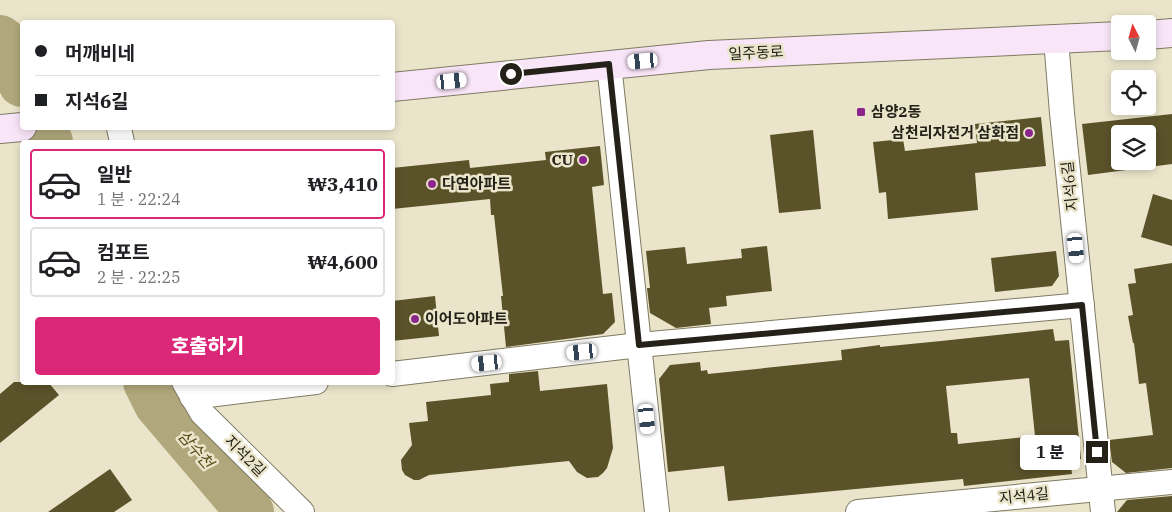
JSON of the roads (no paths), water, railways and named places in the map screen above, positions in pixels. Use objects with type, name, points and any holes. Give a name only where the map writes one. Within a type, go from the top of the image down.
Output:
[{"type":"main road","points":[[1156,34],[1172,33]]},
{"type":"main road","name":"일주동로","points":[[395,87],[710,55],[1111,36]]},
{"type":"street","name":"지석6길","points":[[1056,39],[1103,512]]},
{"type":"street","points":[[609,64],[657,512]]},
{"type":"street","points":[[395,374],[639,345],[1082,305]]},
{"type":"street","name":"지석2길","points":[[268,385],[188,390],[202,413],[302,512]]},
{"type":"street","name":"지석4길","points":[[858,512],[1172,482]]},
{"type":"waterway","name":"삼수천","points":[[0,39],[5,43],[20,78]]},
{"type":"waterway","name":"삼수천","points":[[44,130],[48,140]]},
{"type":"waterway","name":"삼수천","points":[[148,385],[158,404],[250,512]]},
{"type":"place","name":"삼양2동","points":[[861,112]]},
{"type":"place","name":"삼천리자전거 삼화점","points":[[1029,133]]},
{"type":"place","name":"CU","points":[[583,160]]},
{"type":"place","name":"다연아파트","points":[[432,184]]},
{"type":"place","name":"이어도아파트","points":[[415,319]]}]
